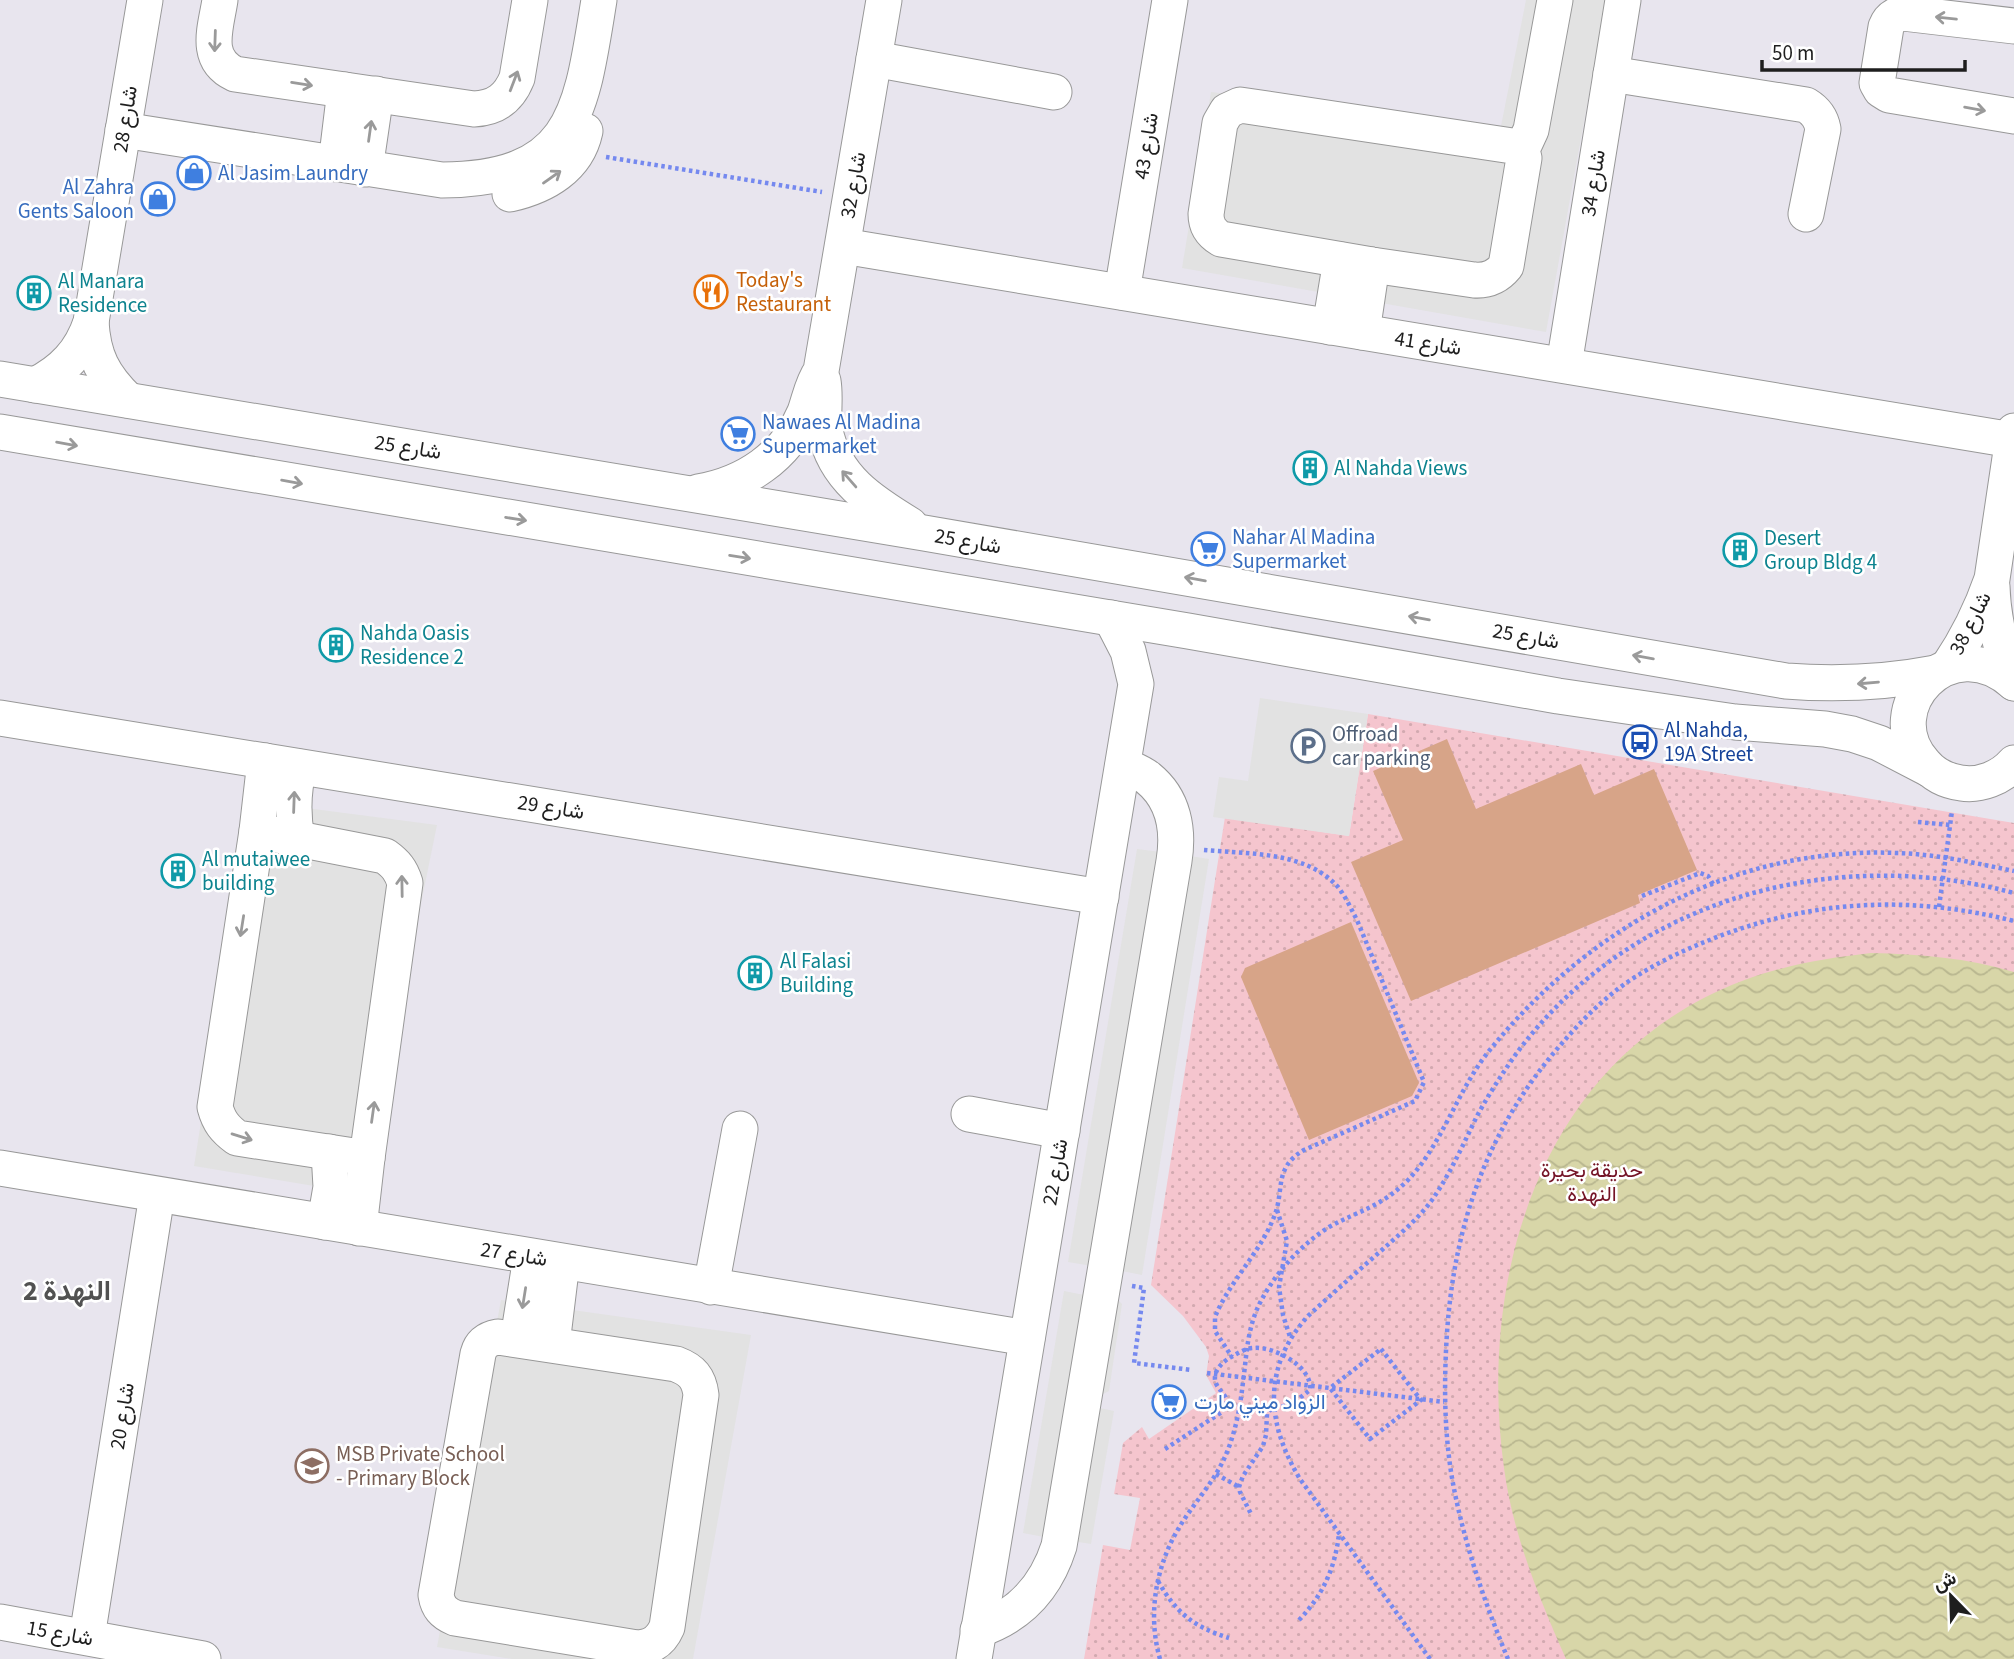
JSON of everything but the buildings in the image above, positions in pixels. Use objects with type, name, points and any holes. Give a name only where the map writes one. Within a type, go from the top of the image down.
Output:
[{"type":"street","name":"شارع 28","points":[[35,385],[48,379],[71,360],[91,322],[145,0]]},
{"type":"street","points":[[220,0],[215,55],[226,69],[235,74],[474,109],[496,104],[513,89],[530,0]]},
{"type":"street","points":[[123,130],[442,180],[467,180],[513,171],[534,161],[552,146],[567,128],[578,106],[586,79],[599,0]]},
{"type":"street","name":"شارع 32","points":[[884,0],[821,371],[824,387],[823,415],[831,452],[843,473],[868,498],[924,533]]},
{"type":"street","name":"شارع 43","points":[[1122,292],[1170,0]]},
{"type":"street","points":[[1519,148],[1525,143],[1531,130],[1555,0]]},
{"type":"street","name":"شارع 34","points":[[1564,365],[1623,0]]},
{"type":"street","points":[[2014,26],[1897,14],[1886,27],[1877,83],[1881,90],[1889,95],[2014,116]]},
{"type":"street","points":[[874,60],[1054,92]]},
{"type":"street","points":[[1611,74],[1812,108],[1822,121],[1823,130],[1807,214]]},
{"type":"street","points":[[442,180],[474,193],[491,195],[508,194],[541,185],[555,176],[577,152],[584,137],[589,104],[586,79]]},
{"type":"street","points":[[350,166],[361,92]]},
{"type":"street","points":[[1247,105],[1522,150],[1524,158],[1509,257],[1500,274],[1483,281],[1357,263],[1221,239],[1209,229],[1206,214],[1220,123],[1227,111],[1247,105]]},
{"type":"street","name":"شارع 41","points":[[843,246],[1564,365],[2013,435]]},
{"type":"street","points":[[1346,329],[1357,263]]},
{"type":"street","name":"شارع 28","points":[[91,322],[100,365],[128,400]]},
{"type":"street","name":"شارع 32","points":[[689,494],[733,482],[770,461],[799,423],[821,371]]},
{"type":"street","name":"شارع 25","points":[[0,379],[924,533],[1786,681],[1861,684],[1899,680],[1977,663],[1997,670],[2014,683]]},
{"type":"street","points":[[0,432],[1572,698],[1735,722],[1825,729],[1879,743],[1942,776],[1976,783],[2008,772]]},
{"type":"street","name":"شارع 38","points":[[2013,435],[1992,579],[1996,632],[2014,683]]},
{"type":"street","name":"شارع 38","points":[[1942,776],[1915,750],[1908,727],[1910,710],[1915,695],[1925,682],[1942,670],[1974,624],[1992,579]]},
{"type":"street","name":"شارع 22","points":[[976,1645],[1136,684],[1128,651],[1111,618]]},
{"type":"street","name":"شارع 22","points":[[1136,684],[1158,655],[1188,631]]},
{"type":"street","name":"شارع 29","points":[[0,718],[1101,897]]},
{"type":"street","points":[[265,761],[215,1107],[218,1119],[226,1130],[237,1138],[367,1158]]},
{"type":"street","points":[[976,1645],[996,1624],[1025,1604],[1046,1578],[1059,1546],[1176,848],[1176,828],[1166,799],[1146,776],[1123,765]]},
{"type":"street","points":[[297,838],[293,802],[299,766]]},
{"type":"street","points":[[257,831],[385,856],[395,863],[405,883],[359,1228]]},
{"type":"street","points":[[969,1114],[1062,1132]]},
{"type":"street","points":[[711,1287],[740,1129]]},
{"type":"street","points":[[325,1222],[331,1187],[329,1152]]},
{"type":"street","name":"شارع 27","points":[[0,1168],[1027,1338]]},
{"type":"street","name":"شارع 20","points":[[87,1637],[157,1195]]},
{"type":"street","points":[[518,1339],[547,1259]]},
{"type":"street","points":[[547,1259],[552,1344]]},
{"type":"street","points":[[505,1337],[552,1344],[676,1364],[695,1374],[700,1384],[701,1395],[667,1627],[653,1645],[622,1652],[588,1650],[455,1618],[447,1615],[438,1603],[436,1595],[480,1347],[491,1338],[505,1337]]},
{"type":"street","name":"شارع 15","points":[[0,1622],[203,1659]]},
{"type":"path","points":[[577,152],[851,196]]},
{"type":"path","points":[[1939,907],[1950,825],[1942,776]]},
{"type":"path","points":[[1918,822],[1950,825]]},
{"type":"path","points":[[1176,848],[1274,857],[1295,862],[1318,871],[1338,887],[1357,920],[1424,1082],[1415,1101],[1304,1150],[1291,1159],[1283,1172],[1277,1210],[1270,1226],[1215,1317],[1215,1331],[1232,1357]]},
{"type":"path","points":[[1160,1659],[1154,1631],[1154,1597],[1158,1580],[1172,1540],[1216,1474],[1235,1430],[1250,1327],[1258,1307],[1281,1273],[1307,1243],[1331,1226],[1371,1209],[1410,1178],[1430,1151],[1474,1073],[1511,1024],[1539,994],[1602,942],[1668,904],[1740,873],[1778,863],[1817,856],[1898,853],[1946,858],[2014,871]]},
{"type":"path","points":[[1642,896],[1700,873],[1708,876],[1713,884]]},
{"type":"path","points":[[1430,1659],[1292,1465],[1279,1435],[1274,1408],[1275,1381],[1290,1338],[1308,1316],[1431,1202],[1495,1085],[1517,1053],[1554,1009],[1606,962],[1677,921],[1711,907],[1778,887],[1844,877],[1879,875],[1942,880],[2014,893]]},
{"type":"path","points":[[1508,1659],[1486,1603],[1460,1517],[1451,1476],[1444,1402],[1453,1274],[1464,1222],[1480,1173],[1501,1129],[1526,1088],[1589,1013],[1631,979],[1678,953],[1737,930],[1830,907],[1892,904],[1939,907],[2014,921]]},
{"type":"path","points":[[1277,1210],[1287,1241],[1279,1287],[1290,1338]]},
{"type":"path","points":[[1102,1282],[1144,1288],[1134,1363],[1192,1370]]},
{"type":"path","points":[[1165,1449],[1222,1412],[1226,1398],[1215,1382],[1216,1374],[1221,1365],[1232,1357],[1246,1349],[1260,1348],[1282,1355],[1302,1369],[1307,1376],[1310,1390],[1292,1404],[1274,1408],[1267,1414],[1263,1446],[1240,1487],[1251,1514]]},
{"type":"path","points":[[1330,1388],[1381,1349],[1420,1400]]},
{"type":"path","points":[[1207,1373],[1444,1402]]},
{"type":"path","points":[[1330,1388],[1370,1439],[1420,1400]]},
{"type":"path","points":[[1216,1474],[1240,1487]]},
{"type":"path","points":[[1299,1620],[1328,1581],[1336,1557],[1339,1533]]},
{"type":"path","points":[[1158,1580],[1179,1612],[1194,1624],[1229,1638]]},
{"type":"green space","name":"حديقة بحيرة النهدة","points":[[1368,714],[2014,823],[2014,1659],[1084,1659],[1103,1545],[1130,1550],[1140,1498],[1114,1494],[1123,1443],[1142,1427],[1149,1439],[1216,1393],[1206,1375],[1209,1356],[1206,1347],[1183,1316],[1151,1285],[1225,817],[1349,836]]},
{"type":"shaded area","points":[[1526,0],[1606,0],[1546,332],[1182,268],[1211,92],[1501,126]]},
{"type":"shaded area","name":"Offroad car parking","points":[[1260,698],[1368,714],[1349,836],[1213,817],[1219,777],[1248,781]]},
{"type":"shaded area","points":[[1447,739],[1476,809],[1581,764],[1594,795],[1654,769],[1697,870],[1638,895],[1640,903],[1411,1001],[1351,862],[1403,840],[1373,771]]},
{"type":"shaded area","points":[[252,801],[437,825],[362,1194],[194,1166]]},
{"type":"shaded area","points":[[1137,849],[1161,852],[1092,1266],[1068,1262]]},
{"type":"shaded area","points":[[1184,855],[1209,859],[1142,1275],[1117,1270]]},
{"type":"shaded area","points":[[1351,922],[1419,1083],[1412,1096],[1309,1140],[1241,977],[1245,968]]},
{"type":"shaded area","points":[[1064,1291],[1084,1295],[1044,1537],[1023,1533]]},
{"type":"shaded area","points":[[1112,1294],[1122,1304],[1109,1391],[1097,1397]]},
{"type":"shaded area","points":[[501,1300],[751,1335],[693,1659],[512,1659],[437,1647]]},
{"type":"shaded area","points":[[1095,1407],[1114,1411],[1091,1544],[1072,1541]]},
{"type":"water","points":[[1871,953],[1943,958],[2014,972],[2014,1659],[1566,1659],[1520,1542],[1504,1468],[1498,1394],[1502,1320],[1515,1248],[1538,1180],[1572,1117],[1617,1062],[1674,1016],[1758,975],[1806,963]]},
{"type":"place","name":"Al Jasim Laundry","points":[[194,173]]},
{"type":"place","name":"Al Zahra Gents Saloon","points":[[158,199]]},
{"type":"place","name":"Today's Restaurant","points":[[711,292]]},
{"type":"place","name":"Al Manara Residence","points":[[34,293]]},
{"type":"place","name":"Nawaes Al Madina Supermarket","points":[[738,434]]},
{"type":"place","name":"Al Nahda Views","points":[[1310,468]]},
{"type":"place","name":"Nahar Al Madina Supermarket","points":[[1208,549]]},
{"type":"place","name":"Desert Group Bldg 4","points":[[1740,550]]},
{"type":"place","name":"Nahda Oasis Residence 2","points":[[336,645]]},
{"type":"place","name":"Al Nahda, 19A Street","points":[[1640,742]]},
{"type":"place","name":"Offroad car parking","points":[[1308,746]]},
{"type":"place","name":"Al mutaiwee building","points":[[178,871]]},
{"type":"place","name":"Al Falasi Building","points":[[755,973]]},
{"type":"place","name":"الزواد ميني مارت","points":[[1169,1402]]},
{"type":"place","name":"MSB Private School - Primary Block","points":[[312,1466]]},
{"type":"district","name":"النهدة 2","points":[[67,1291]]}]
